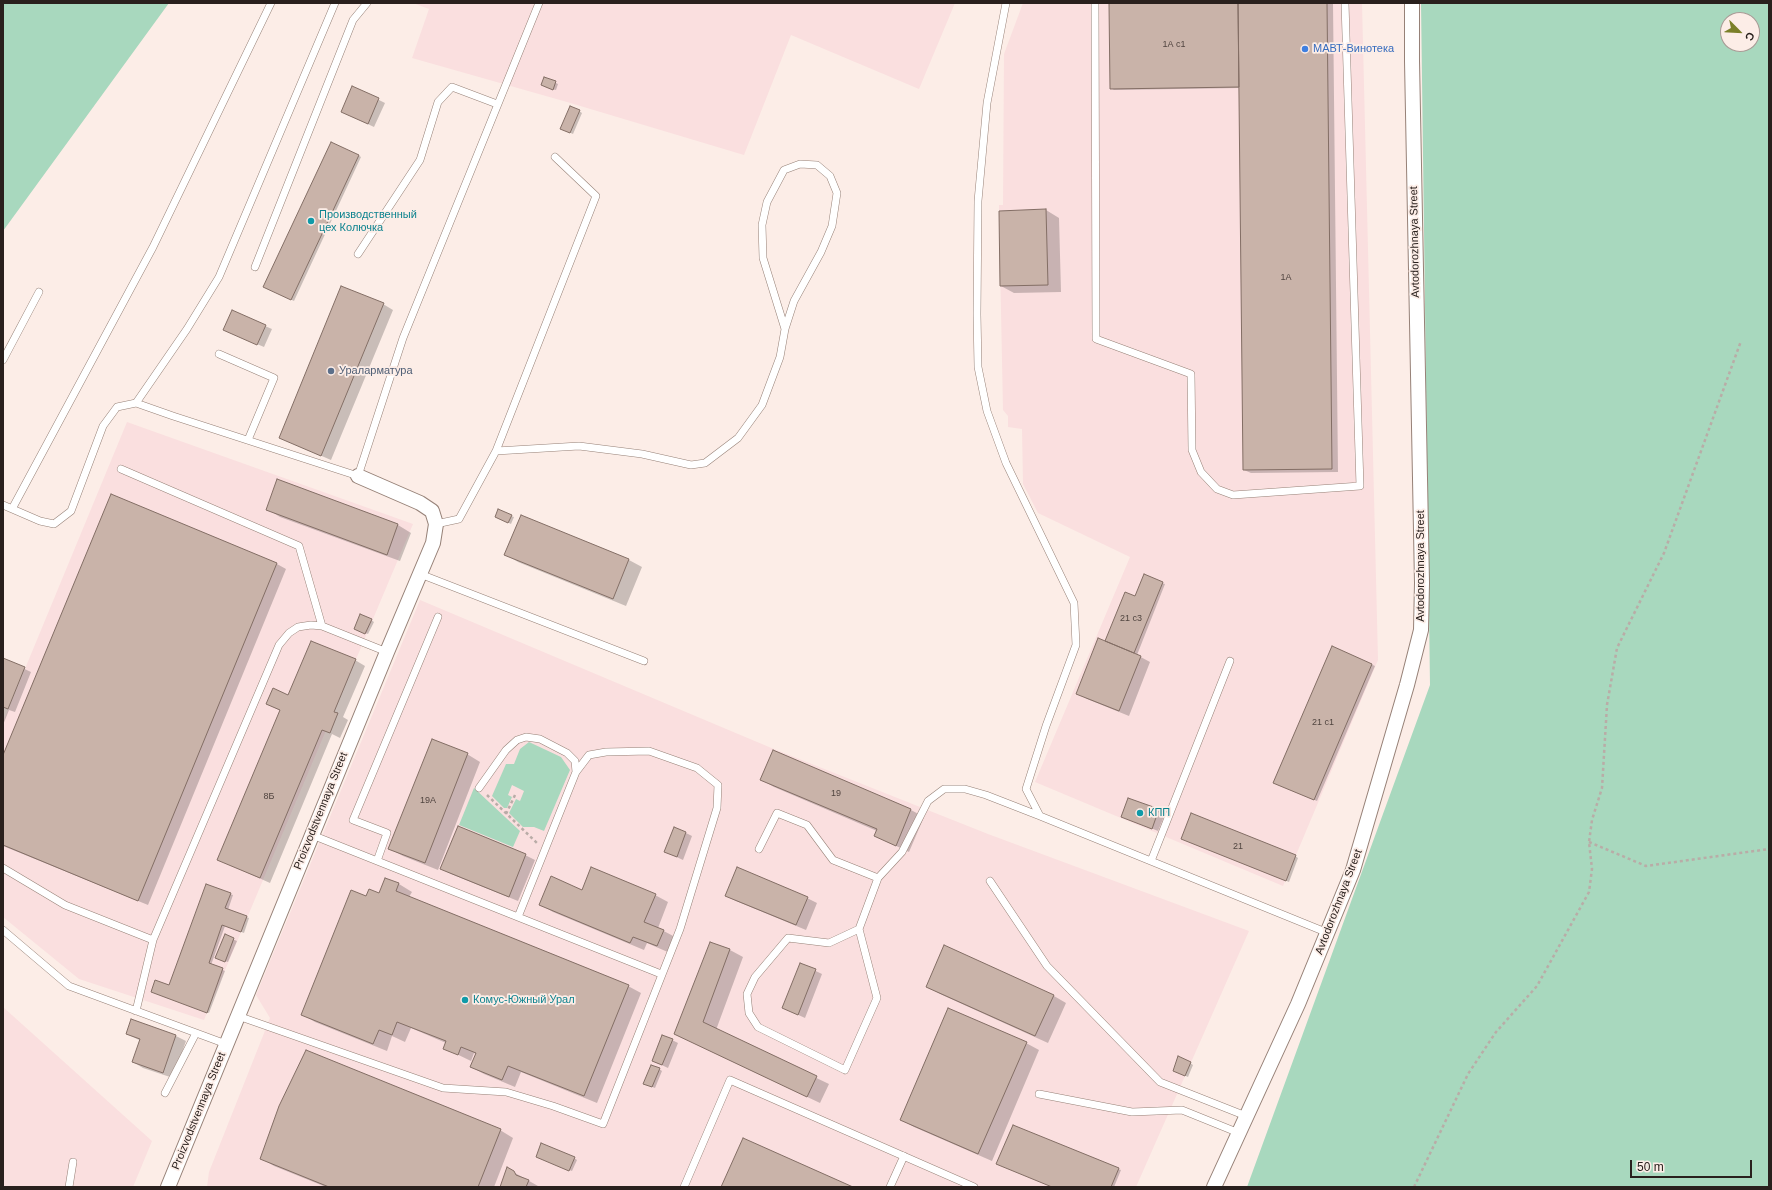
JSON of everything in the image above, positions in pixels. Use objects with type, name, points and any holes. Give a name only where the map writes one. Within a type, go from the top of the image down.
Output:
[{"type":"street","name":"Avtodorozhnaya Street","points":[[1214,1187],[1298,1004],[1353,870],[1407,685],[1421,630],[1422,575],[1412,3]]},
{"type":"street","points":[[358,476],[420,503],[432,511],[436,524]]},
{"type":"street","name":"Proizvodstvennaya Street","points":[[168,1187],[386,652],[433,543],[436,524]]},
{"type":"lane","points":[[12,509],[154,247],[271,3]]},
{"type":"lane","points":[[136,403],[187,329],[219,277],[335,3]]},
{"type":"lane","points":[[255,267],[353,20],[367,3]]},
{"type":"lane","points":[[3,505],[40,521],[54,524],[71,511],[103,426],[117,407],[136,403],[358,476],[403,338],[539,3]]},
{"type":"lane","points":[[1006,3],[987,103],[978,201],[978,367],[987,411],[1006,463],[1074,603],[1076,645],[1046,726],[1026,789],[1040,816]]},
{"type":"lane","points":[[1095,3],[1096,340],[1191,374],[1192,450],[1201,472],[1217,489],[1233,495],[1360,486],[1345,3]]},
{"type":"lane","points":[[358,254],[420,160],[438,102],[452,87],[498,104]]},
{"type":"lane","points":[[436,524],[459,519],[496,451],[596,196],[555,157]]},
{"type":"lane","points":[[496,451],[579,446],[642,454],[691,465],[705,463],[738,438],[762,405],[780,357],[785,329],[794,301],[822,252],[832,226],[837,193],[830,176],[817,165],[800,164],[784,170],[766,202],[762,225],[763,258],[785,329]]},
{"type":"lane","points":[[3,360],[39,292]]},
{"type":"lane","points":[[219,354],[274,378],[248,440]]},
{"type":"lane","points":[[121,470],[299,546],[322,626]]},
{"type":"lane","points":[[420,574],[644,661]]},
{"type":"lane","points":[[377,861],[387,833],[353,820],[438,617]]},
{"type":"lane","points":[[136,1011],[153,940],[279,645],[289,632],[298,627],[311,625],[322,626],[386,652]]},
{"type":"lane","points":[[1151,861],[1230,661]]},
{"type":"lane","points":[[479,788],[506,750],[517,740],[526,737],[540,739],[567,753],[575,761],[576,772]]},
{"type":"lane","points":[[238,1016],[443,1088],[506,1092],[553,1106],[603,1124],[680,929],[717,808],[718,786],[697,768],[649,752],[606,752],[589,755],[576,772],[518,917]]},
{"type":"lane","points":[[859,929],[829,942],[788,938],[755,977],[747,994],[749,1013],[758,1027],[845,1070],[877,998],[859,929],[878,878],[902,852],[928,801],[944,790],[965,788],[1040,816],[1328,933]]},
{"type":"lane","points":[[760,849],[777,813],[807,825],[833,860],[878,878]]},
{"type":"lane","points":[[312,835],[661,974]]},
{"type":"lane","points":[[3,868],[64,905],[153,940]]},
{"type":"lane","points":[[990,881],[1047,966],[1160,1082],[1246,1116]]},
{"type":"lane","points":[[3,930],[69,986],[226,1044]]},
{"type":"lane","points":[[166,1093],[196,1033]]},
{"type":"lane","points":[[684,1187],[730,1080],[974,1187]]},
{"type":"lane","points":[[1039,1094],[1132,1112],[1182,1110],[1239,1133]]},
{"type":"lane","points":[[890,1187],[904,1156]]},
{"type":"lane","points":[[69,1187],[74,1162]]},
{"type":"path","points":[[1414,1187],[1468,1074],[1496,1032],[1537,986],[1589,892],[1592,869],[1589,842],[1592,820],[1602,788],[1607,705],[1617,648],[1664,553],[1741,342]]},
{"type":"path","points":[[479,788],[544,850]]},
{"type":"path","points":[[506,814],[516,793]]},
{"type":"path","points":[[1589,842],[1646,866],[1769,850]]},
{"type":"shaded area","points":[[413,3],[955,3],[919,89],[791,35],[744,155],[567,102],[412,58],[429,9]]},
{"type":"shaded area","points":[[1023,3],[1362,3],[1378,660],[1283,886],[1035,782],[1130,557],[1038,513],[1023,484],[1022,429],[1008,427],[1008,416],[1003,410],[999,205],[1003,205],[1004,54]]},
{"type":"shaded area","points":[[127,422],[413,524],[204,1020],[79,979],[3,917],[3,722]]},
{"type":"shaded area","points":[[420,600],[769,747],[988,834],[1249,931],[1136,1187],[207,1187],[209,1172],[270,1018],[256,995]]},
{"type":"shaded area","points":[[3,1007],[152,1141],[133,1187],[3,1187]]},
{"type":"green space","points":[[3,3],[169,3],[3,231]]},
{"type":"green space","points":[[1421,3],[1769,3],[1769,1187],[1247,1187],[1430,685]]},
{"type":"green space","points":[[529,742],[561,757],[570,770],[544,831],[534,827],[523,827],[509,813],[516,799],[520,801],[524,791],[512,785],[508,795],[512,797],[507,808],[504,808],[492,796],[506,764],[514,764],[520,749]]},
{"type":"green space","points":[[474,788],[520,831],[513,847],[459,825]]},
{"type":"building","points":[[1109,3],[1238,3],[1239,87],[1110,89]]},
{"type":"building","points":[[1238,3],[1327,3],[1332,469],[1243,470]]},
{"type":"building","points":[[544,77],[556,81],[553,90],[541,85]]},
{"type":"building","points":[[352,86],[379,98],[368,124],[341,112]]},
{"type":"building","points":[[570,106],[580,110],[570,133],[560,129]]},
{"type":"building","name":"Производственный цех Колючка","points":[[331,142],[359,155],[291,300],[263,287]]},
{"type":"building","points":[[1046,209],[1048,285],[1000,286],[999,211]]},
{"type":"building","name":"Ураларматура","points":[[341,286],[384,303],[321,456],[279,438]]},
{"type":"building","points":[[232,310],[266,325],[257,345],[223,330]]},
{"type":"building","points":[[277,479],[398,524],[387,555],[266,510]]},
{"type":"building","points":[[111,494],[277,563],[138,901],[3,845],[3,755]]},
{"type":"building","points":[[498,509],[512,515],[508,523],[495,517]]},
{"type":"building","points":[[521,515],[629,559],[613,599],[504,555]]},
{"type":"building","points":[[1144,574],[1163,582],[1134,653],[1105,641],[1125,592],[1135,596]]},
{"type":"building","points":[[360,614],[372,619],[365,634],[354,629]]},
{"type":"building","points":[[1098,638],[1141,656],[1119,711],[1076,694]]},
{"type":"building","points":[[311,641],[356,659],[334,712],[338,713],[330,733],[322,730],[260,878],[217,860],[280,710],[266,704],[273,688],[288,695]]},
{"type":"building","points":[[1332,646],[1372,664],[1314,800],[1273,783]]},
{"type":"building","points":[[3,658],[25,667],[8,709],[3,707]]},
{"type":"building","points":[[432,739],[468,753],[425,863],[388,849]]},
{"type":"building","points":[[773,750],[911,809],[896,846],[874,836],[877,829],[760,780]]},
{"type":"building","name":"КПП","points":[[1128,798],[1159,809],[1152,829],[1121,817]]},
{"type":"building","points":[[1191,813],[1296,855],[1286,881],[1181,839]]},
{"type":"building","points":[[458,826],[526,854],[509,897],[440,869]]},
{"type":"building","points":[[674,827],[686,832],[677,857],[664,852]]},
{"type":"building","points":[[591,867],[656,894],[644,922],[664,930],[657,946],[633,937],[630,943],[539,905],[551,876],[582,890]]},
{"type":"building","points":[[737,867],[808,897],[796,925],[725,896]]},
{"type":"building","name":"Комус-Южный Урал","points":[[385,878],[399,883],[396,891],[629,985],[584,1096],[508,1066],[502,1080],[470,1067],[476,1053],[461,1047],[458,1055],[443,1049],[446,1041],[397,1022],[392,1035],[379,1030],[373,1044],[301,1015],[351,890],[366,896],[369,889],[379,893]]},
{"type":"building","points":[[206,884],[231,893],[225,908],[247,916],[241,932],[222,925],[209,963],[223,968],[207,1013],[151,992],[155,980],[169,985]]},
{"type":"building","points":[[225,934],[234,938],[225,962],[215,958]]},
{"type":"building","points":[[710,942],[730,949],[703,1022],[817,1076],[807,1097],[674,1034]]},
{"type":"building","points":[[944,945],[1054,995],[1035,1036],[926,987]]},
{"type":"building","points":[[800,963],[816,969],[798,1015],[782,1008]]},
{"type":"building","points":[[948,1008],[1027,1042],[978,1154],[900,1120]]},
{"type":"building","points":[[131,1019],[176,1035],[163,1073],[132,1062],[140,1039],[126,1034]]},
{"type":"building","points":[[662,1035],[673,1039],[662,1065],[652,1061]]},
{"type":"building","points":[[306,1050],[501,1129],[478,1187],[329,1187],[260,1159],[279,1106]]},
{"type":"building","points":[[1178,1056],[1191,1062],[1185,1076],[1173,1071]]},
{"type":"building","points":[[651,1065],[660,1068],[652,1087],[643,1084]]},
{"type":"building","points":[[1013,1125],[1119,1168],[1111,1187],[1052,1187],[996,1164]]},
{"type":"building","points":[[743,1138],[853,1187],[721,1187]]},
{"type":"building","points":[[541,1143],[575,1157],[569,1171],[536,1157]]},
{"type":"building","points":[[507,1167],[514,1171],[516,1175],[529,1180],[526,1187],[500,1187]]},
{"type":"place","name":"МАВТ-Винотека","points":[[1305,49]]},
{"type":"place","name":"Производственный цех Колючка","points":[[311,221]]},
{"type":"place","name":"Ураларматура","points":[[331,371]]},
{"type":"place","name":"КПП","points":[[1140,813]]},
{"type":"place","name":"Комус-Южный Урал","points":[[465,1000]]}]
